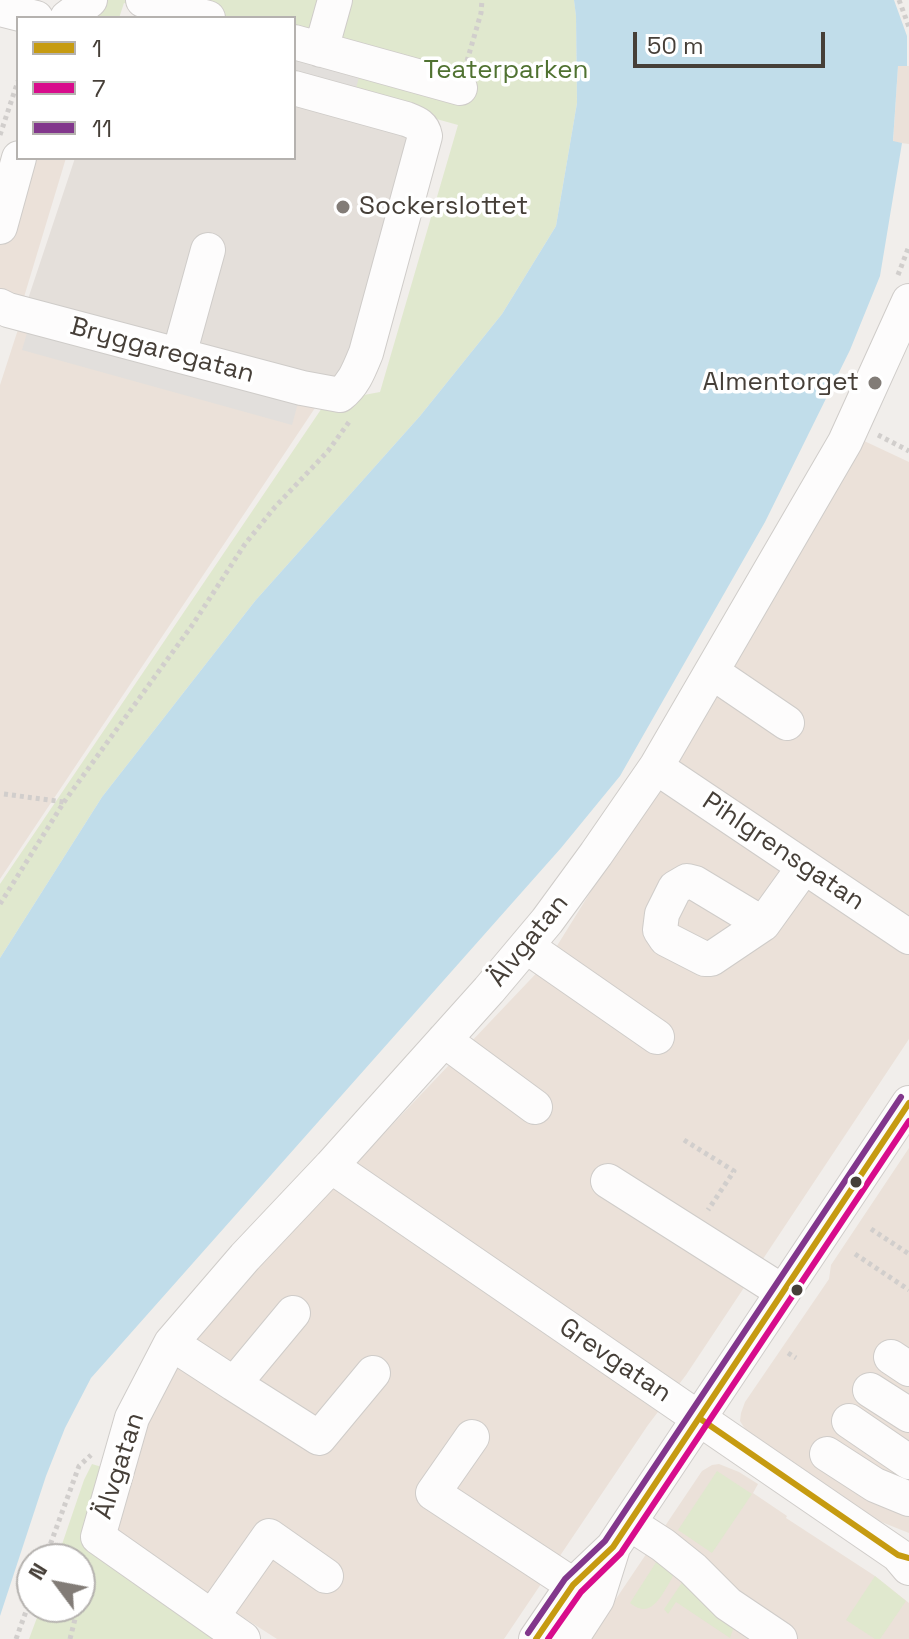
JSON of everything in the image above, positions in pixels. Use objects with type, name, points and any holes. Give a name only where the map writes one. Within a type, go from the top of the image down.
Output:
[{"type":"street","points":[[68,16],[90,0]]},
{"type":"street","points":[[143,0],[188,12]]},
{"type":"street","points":[[335,0],[308,46],[460,88]]},
{"type":"street","points":[[0,9],[28,16]]},
{"type":"street","name":"Bryggaregatan","points":[[0,306],[340,395],[357,376],[366,353],[425,136],[424,129],[406,119],[296,89]]},
{"type":"street","points":[[0,227],[18,160]]},
{"type":"street","points":[[179,355],[208,250]]},
{"type":"street","name":"Älvgatan","points":[[212,1617],[98,1537],[132,1418],[171,1343],[526,946],[596,854],[656,767],[845,442],[909,301]]},
{"type":"street","points":[[712,672],[787,723]]},
{"type":"street","name":"Pihlgrensgatan","points":[[656,767],[909,937]]},
{"type":"street","points":[[763,924],[804,867]]},
{"type":"street","points":[[526,946],[657,1037]]},
{"type":"street","points":[[444,1040],[535,1107]]},
{"type":"street","points":[[536,1639],[573,1585],[621,1535],[909,1103]]},
{"type":"street","name":"Grevgatan","points":[[331,1166],[905,1561]]},
{"type":"street","points":[[608,1181],[783,1292]]},
{"type":"street","points":[[234,1384],[293,1313]]},
{"type":"street","points":[[171,1343],[319,1438],[373,1373]]},
{"type":"street","points":[[873,1390],[909,1393]]},
{"type":"street","points":[[873,1390],[909,1415]]},
{"type":"street","points":[[873,1390],[909,1439]]},
{"type":"street","points":[[873,1390],[909,1462]]},
{"type":"street","points":[[873,1390],[909,1484]]},
{"type":"street","points":[[873,1390],[875,1485],[909,1502]]},
{"type":"street","points":[[472,1437],[433,1493],[573,1585]]},
{"type":"street","points":[[853,1524],[909,1502]]},
{"type":"street","points":[[571,1639],[597,1599],[621,1535]]},
{"type":"street","points":[[621,1535],[663,1545],[728,1604],[780,1639]]},
{"type":"street","points":[[243,1639],[212,1617],[269,1536],[326,1576]]},
{"type":"path","points":[[899,0],[909,27]]},
{"type":"path","points":[[0,135],[16,87]]},
{"type":"path","points":[[0,904],[64,802],[176,648],[245,544],[328,451],[356,414]]},
{"type":"path","points":[[4,794],[64,802]]},
{"type":"path","points":[[684,1140],[734,1171],[692,1234]]},
{"type":"path","points":[[871,1229],[909,1254]]},
{"type":"path","points":[[855,1254],[909,1290]]},
{"type":"path","points":[[788,1353],[796,1358]]},
{"type":"shaded area","points":[[296,51],[361,69],[352,104],[296,89]]},
{"type":"shaded area","points":[[898,66],[909,66],[909,144],[893,142]]},
{"type":"shaded area","points":[[296,89],[377,114],[414,142],[352,366],[339,382],[23,314],[74,160],[296,160]]},
{"type":"shaded area","points":[[18,160],[65,160],[24,297],[0,290],[0,221]]},
{"type":"shaded area","points":[[23,314],[325,393],[0,879],[0,385]]},
{"type":"shaded area","points":[[32,316],[302,388],[292,425],[22,350]]},
{"type":"shaded area","points":[[860,439],[909,462],[909,1039],[686,1375],[648,1425],[504,1639],[277,1639],[110,1532],[144,1421],[177,1351],[547,962],[658,783]]},
{"type":"shaded area","points":[[909,1148],[909,1533],[879,1521],[745,1429],[740,1421],[745,1402],[829,1279],[831,1265]]},
{"type":"shaded area","points":[[719,1464],[758,1484],[753,1493],[875,1576],[909,1603],[909,1639],[589,1639],[702,1471]]},
{"type":"green space","name":"Teaterparken","points":[[84,0],[574,0],[577,103],[556,226],[502,314],[420,416],[255,601],[102,797],[0,958],[0,884],[326,402],[380,392],[458,125],[354,96],[296,52],[296,16],[172,16],[124,3],[120,16],[89,15]]},
{"type":"green space","points":[[92,1464],[105,1468],[85,1523],[222,1639],[29,1639],[35,1623],[96,1623],[96,1543],[62,1543]]},
{"type":"green space","points":[[717,1471],[752,1494],[712,1553],[678,1530]]},
{"type":"green space","points":[[660,1556],[672,1578],[652,1606],[638,1608],[630,1603]]},
{"type":"green space","points":[[875,1576],[906,1601],[880,1639],[875,1639],[846,1620]]},
{"type":"green space","points":[[683,1581],[734,1627],[730,1638],[676,1602],[668,1614],[664,1609]]},
{"type":"water","points":[[574,0],[894,0],[907,36],[907,66],[898,66],[893,141],[902,143],[880,276],[850,350],[765,522],[620,776],[561,848],[91,1378],[65,1428],[24,1543],[16,1543],[16,1567],[0,1616],[0,958],[102,797],[255,601],[420,416],[502,314],[556,226],[577,103]]},
{"type":"transit line","name":"11","points":[[528,1633],[565,1579],[605,1541],[901,1097]]},
{"type":"transit line","name":"1","points":[[536,1639],[573,1585],[613,1547],[909,1103]]},
{"type":"transit line","name":"7","points":[[548,1639],[581,1592],[621,1553],[909,1121]]},
{"type":"transit line","name":"1","points":[[699,1418],[898,1555],[909,1558]]},
{"type":"place","name":"Sockerslottet","points":[[343,207]]},
{"type":"place","name":"Almentorget","points":[[875,383]]}]
